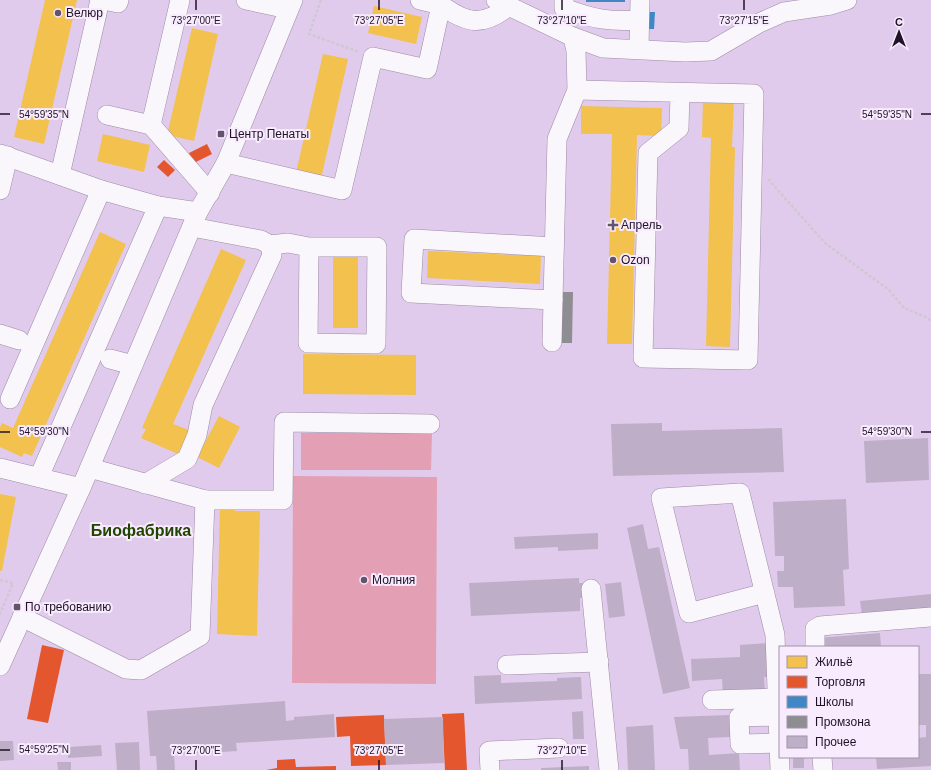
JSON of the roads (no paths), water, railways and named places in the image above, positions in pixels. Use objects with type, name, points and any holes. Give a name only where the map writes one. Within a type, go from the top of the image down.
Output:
[{"type":"street","points":[[60,175],[100,0]]},
{"type":"street","points":[[104,0],[118,3],[119,0]]},
{"type":"street","points":[[151,125],[180,0]]},
{"type":"street","points":[[420,0],[441,5],[455,15],[478,22],[499,14],[502,3],[573,38],[603,48],[685,52],[711,51],[759,23],[784,12],[847,0]]},
{"type":"street","points":[[564,0],[564,8],[589,18],[615,21],[640,20]]},
{"type":"street","points":[[639,49],[640,0]]},
{"type":"street","points":[[0,666],[90,468],[195,220],[226,164],[290,5],[252,1]]},
{"type":"street","points":[[226,164],[342,190],[373,57],[427,70],[441,5]]},
{"type":"street","points":[[552,342],[557,139],[577,90],[576,51],[573,38]]},
{"type":"street","points":[[577,90],[754,94],[748,360],[643,358],[648,153],[680,128],[680,93]]},
{"type":"street","points":[[107,114],[151,125],[210,192]]},
{"type":"street","points":[[0,190],[4,155],[102,190],[158,206],[195,220],[261,240],[270,245],[288,243],[309,246],[377,247],[376,344],[308,343],[309,246]]},
{"type":"street","points":[[10,399],[102,190]]},
{"type":"street","points":[[39,477],[158,206]]},
{"type":"street","points":[[553,300],[411,292],[414,239],[554,246]]},
{"type":"street","points":[[145,484],[187,459],[198,434],[203,406],[272,255],[270,245]]},
{"type":"street","points":[[0,334],[19,340]]},
{"type":"street","points":[[110,359],[133,365]]},
{"type":"street","points":[[90,468],[205,500],[283,500],[284,422],[430,424]]},
{"type":"street","points":[[0,468],[81,488]]},
{"type":"street","points":[[765,593],[690,613],[661,498],[740,493],[765,593],[775,635],[779,743],[740,744],[739,718],[777,707]]},
{"type":"street","points":[[22,617],[126,670],[141,670],[200,636],[205,500]]},
{"type":"street","points":[[591,589],[609,770]]},
{"type":"street","points":[[814,646],[815,629],[820,626],[931,618]]},
{"type":"street","points":[[507,665],[599,662]]},
{"type":"street","points":[[712,700],[777,707]]},
{"type":"street","points":[[490,770],[489,751],[559,748]]},
{"type":"street","points":[[780,758],[780,770]]},
{"type":"street","points":[[822,758],[823,770]]},
{"type":"place","name":"Велюр","points":[[58,13]]},
{"type":"place","name":"Центр Пенаты","points":[[221,134]]},
{"type":"place","name":"Апрель","points":[[613,225]]},
{"type":"place","name":"Ozon","points":[[613,260]]},
{"type":"place","name":"Молния","points":[[364,580]]},
{"type":"place","name":"По требованию","points":[[17,607]]},
{"type":"district","name":"Биофабрика","points":[[141,530]]}]
